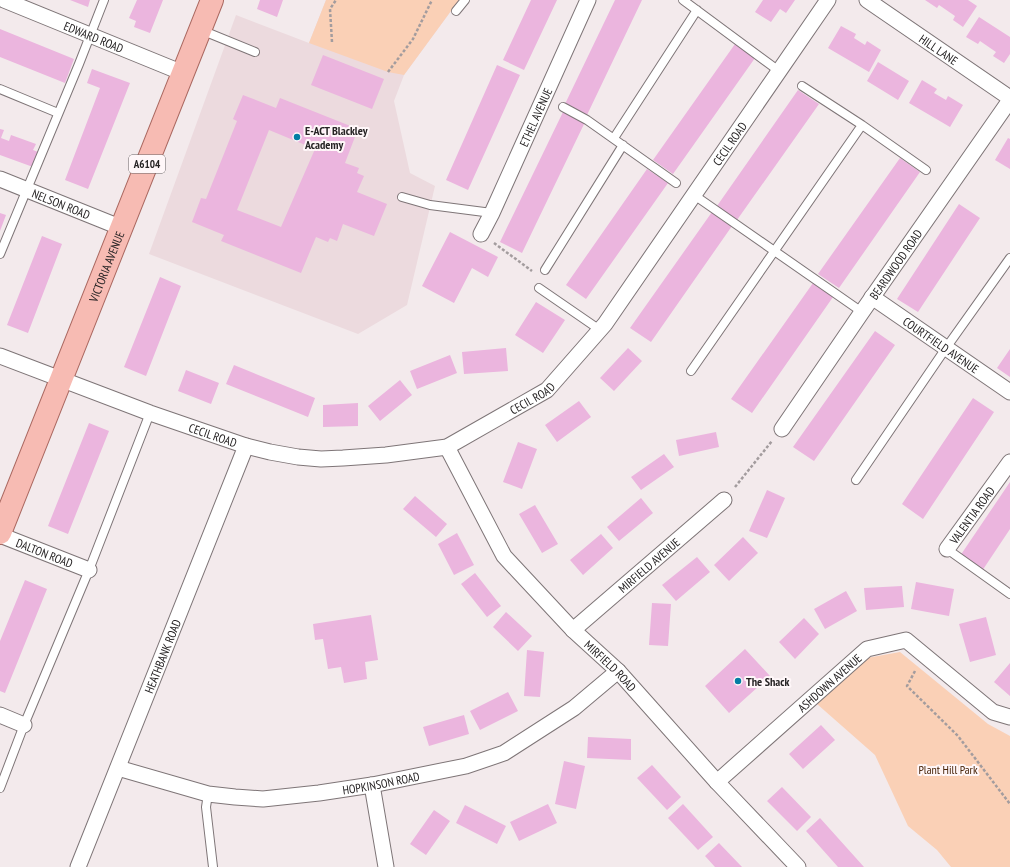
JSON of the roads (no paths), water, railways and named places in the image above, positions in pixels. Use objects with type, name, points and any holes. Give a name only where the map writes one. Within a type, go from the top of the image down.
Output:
[{"type":"main road","name":"VICTORIA AVENUE","points":[[0,534],[212,0]]},
{"type":"street","name":"EDWARD ROAD","points":[[4,0],[184,73]]},
{"type":"street","name":"ETHEL AVENUE","points":[[481,234],[492,213],[588,0]]},
{"type":"street","name":"CECIL ROAD","points":[[0,356],[150,413],[246,446],[298,458],[322,459],[386,455],[447,447],[547,390],[600,330],[828,0]]},
{"type":"street","name":"HILL LANE","points":[[868,0],[1010,99]]},
{"type":"street","name":"BEARDWOOD ROAD","points":[[782,429],[1010,99]]},
{"type":"street","name":"NELSON ROAD","points":[[0,179],[122,228]]},
{"type":"street","name":"COURTFIELD AVENUE","points":[[872,298],[1010,392]]},
{"type":"street","name":"HEATHBANK ROAD","points":[[78,867],[246,446]]},
{"type":"street","name":"MIRFIELD ROAD","points":[[447,447],[504,556],[573,630],[618,671],[717,782],[798,867]]},
{"type":"street","name":"VALENTIA ROAD","points":[[947,549],[1010,462]]},
{"type":"street","name":"MIRFIELD AVENUE","points":[[573,630],[724,500]]},
{"type":"street","name":"DALTON ROAD","points":[[0,534],[88,570]]},
{"type":"street","name":"ASHDOWN AVENUE","points":[[717,782],[867,648],[906,640],[993,712],[1010,717]]},
{"type":"street","name":"HOPKINSON ROAD","points":[[118,768],[208,794],[263,799],[372,785],[466,766],[504,753],[574,708],[618,671]]},
{"type":"street","points":[[0,715],[24,725]]},
{"type":"street","points":[[372,785],[386,867]]},
{"type":"lane","points":[[0,254],[104,0]]},
{"type":"lane","points":[[456,12],[465,0]]},
{"type":"lane","points":[[683,0],[779,71]]},
{"type":"lane","points":[[614,138],[697,10]]},
{"type":"lane","points":[[201,30],[255,52]]},
{"type":"lane","points":[[802,86],[862,125],[926,170]]},
{"type":"lane","points":[[0,89],[58,113]]},
{"type":"lane","points":[[563,107],[587,120],[614,138],[676,183]]},
{"type":"lane","points":[[691,371],[862,125]]},
{"type":"lane","points":[[545,270],[623,145]]},
{"type":"lane","points":[[694,195],[862,312]]},
{"type":"lane","points":[[402,197],[430,205],[492,213]]},
{"type":"lane","points":[[856,480],[946,348],[1010,258]]},
{"type":"lane","points":[[539,288],[600,330]]},
{"type":"lane","points":[[0,788],[150,413]]},
{"type":"lane","points":[[947,549],[1010,594]]},
{"type":"lane","points":[[208,794],[206,806],[213,867]]},
{"type":"place","name":"E-ACT Blackley Academy","points":[[297,137]]},
{"type":"place","name":"The Shack","points":[[738,681]]},
{"type":"park label","name":"Plant Hill Park","points":[[948,769]]}]
